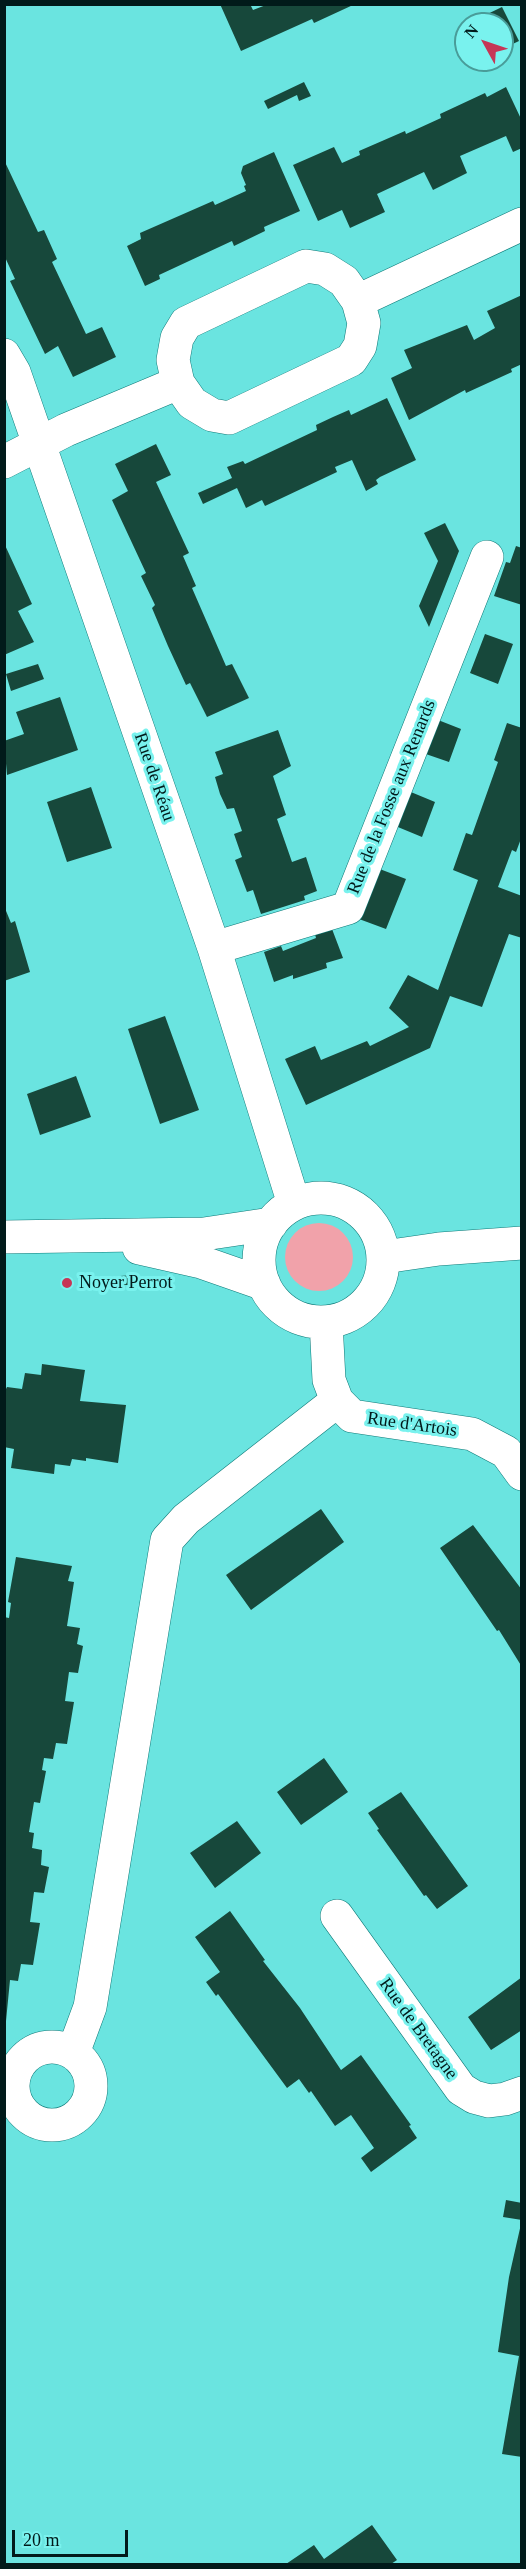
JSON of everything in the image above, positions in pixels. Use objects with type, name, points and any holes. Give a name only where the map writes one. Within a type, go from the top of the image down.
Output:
[{"type":"street","points":[[358,301],[522,224]]},
{"type":"street","points":[[306,266],[325,269],[344,281],[358,301],[364,323],[360,346],[351,360],[239,413],[229,417],[212,415],[192,403],[178,383],[173,360],[177,338],[186,323],[306,266]]},
{"type":"street","name":"Rue de Réau","points":[[4,355],[14,372],[214,948],[282,1214]]},
{"type":"street","points":[[4,462],[38,444],[178,383]]},
{"type":"street","name":"Rue de la Fosse aux Renards","points":[[214,948],[348,908],[487,557]]},
{"type":"street","points":[[4,1238],[204,1234],[282,1214],[314,1198],[334,1199],[353,1206],[369,1219],[380,1237],[384,1257],[382,1276],[374,1294],[361,1308],[344,1318],[326,1322],[306,1320],[288,1313],[273,1300],[264,1284],[259,1262],[260,1251],[282,1214]]},
{"type":"street","points":[[84,1237],[201,1262],[264,1284]]},
{"type":"street","points":[[384,1257],[440,1249],[522,1243]]},
{"type":"street","points":[[73,2053],[90,2007],[167,1540],[186,1519],[337,1401],[329,1380],[326,1322]]},
{"type":"street","name":"Rue d'Artois","points":[[337,1401],[352,1416],[472,1434],[506,1452],[522,1474]]},
{"type":"street","name":"Rue de Bretagne","points":[[336,1916],[461,2088],[474,2097],[489,2101],[506,2099],[522,2093]]},
{"type":"shaded area","points":[[319,1223],[332,1226],[343,1233],[350,1244],[353,1257],[350,1270],[343,1281],[332,1288],[319,1291],[306,1288],[295,1281],[288,1270],[285,1257],[288,1244],[295,1233],[306,1226]]},
{"type":"building","points":[[220,4],[250,4],[253,10],[266,5],[353,5],[314,23],[312,19],[241,51]]},
{"type":"building","points":[[502,7],[504,12],[492,12]]},
{"type":"building","points":[[514,31],[519,41],[514,43]]},
{"type":"building","points":[[304,82],[311,96],[299,101],[297,95],[268,109],[264,101]]},
{"type":"building","points":[[506,87],[522,121],[522,148],[513,152],[506,136],[460,156],[467,173],[433,190],[424,172],[377,194],[385,212],[350,228],[342,210],[318,221],[293,165],[334,147],[342,163],[360,155],[359,151],[405,131],[406,134],[441,118],[440,114],[485,93],[487,97]]},
{"type":"building","points":[[274,152],[300,211],[264,227],[265,231],[234,246],[232,241],[159,275],[160,279],[145,286],[127,246],[141,239],[140,233],[213,201],[215,205],[246,191],[241,173],[243,166]]},
{"type":"building","points":[[4,160],[38,232],[44,230],[57,259],[52,262],[86,334],[102,327],[116,357],[73,377],[58,346],[45,354],[10,281],[15,279],[4,255]]},
{"type":"building","points":[[522,295],[522,364],[511,369],[512,372],[466,393],[465,390],[409,420],[391,378],[412,368],[404,350],[467,325],[474,340],[495,328],[487,311]]},
{"type":"building","points":[[387,398],[416,460],[380,477],[376,480],[378,484],[366,491],[352,460],[335,467],[337,472],[265,506],[262,500],[246,508],[237,488],[203,504],[198,493],[232,478],[227,467],[243,461],[245,464],[317,430],[316,425],[333,417],[349,410],[351,415]]},
{"type":"building","points":[[156,444],[171,475],[156,482],[189,553],[183,556],[196,586],[192,588],[226,666],[232,664],[249,698],[207,717],[190,683],[186,685],[168,646],[152,608],[155,605],[141,576],[146,573],[112,500],[128,491],[115,464]]},
{"type":"building","points":[[445,523],[459,551],[429,627],[419,606],[438,561],[424,533]]},
{"type":"building","points":[[4,543],[32,604],[18,611],[34,642],[4,655]]},
{"type":"building","points":[[516,546],[522,548],[522,605],[494,596],[506,562],[510,563]]},
{"type":"building","points":[[485,634],[513,644],[498,684],[470,673]]},
{"type":"building","points":[[38,664],[44,679],[11,691],[6,674]]},
{"type":"building","points":[[60,697],[78,750],[7,775],[4,741],[24,734],[16,712]]},
{"type":"building","points":[[433,718],[461,729],[449,762],[420,752]]},
{"type":"building","points":[[507,723],[522,728],[522,836],[516,852],[512,850],[498,887],[522,896],[522,938],[509,934],[482,1007],[450,996],[430,1048],[306,1105],[285,1059],[315,1046],[321,1060],[367,1041],[370,1046],[409,1027],[389,1008],[408,975],[438,990],[478,880],[453,870],[466,833],[472,835],[498,762],[494,760]]},
{"type":"building","points":[[278,730],[291,766],[273,776],[286,815],[277,819],[292,862],[306,857],[317,891],[304,896],[305,900],[261,914],[253,890],[247,892],[235,860],[242,857],[234,834],[242,831],[234,808],[227,809],[220,794],[215,777],[223,774],[215,752]]},
{"type":"building","points":[[91,787],[112,848],[67,862],[47,802]]},
{"type":"building","points":[[406,790],[435,802],[422,837],[393,825]]},
{"type":"building","points":[[377,868],[406,879],[386,929],[359,919]]},
{"type":"building","points":[[4,906],[11,923],[15,921],[30,972],[4,981]]},
{"type":"building","points":[[332,929],[343,958],[326,963],[327,968],[293,979],[293,975],[274,982],[264,952],[281,946],[283,951],[316,938],[315,934]]},
{"type":"building","points":[[165,1016],[199,1110],[160,1124],[128,1029]]},
{"type":"building","points":[[76,1076],[91,1117],[40,1135],[27,1094]]},
{"type":"building","points":[[135,1275],[135,1285],[120,1285],[120,1276]]},
{"type":"building","points":[[42,1364],[85,1370],[80,1401],[126,1405],[118,1463],[86,1458],[86,1461],[72,1459],[70,1466],[55,1464],[54,1474],[11,1468],[14,1449],[4,1447],[4,1393],[7,1387],[22,1389],[25,1373],[41,1375]]},
{"type":"building","points":[[321,1509],[344,1542],[251,1610],[226,1575]]},
{"type":"building","points":[[473,1525],[522,1590],[522,1667],[499,1630],[497,1631],[440,1548]]},
{"type":"building","points":[[16,1557],[72,1566],[68,1581],[74,1582],[67,1626],[80,1628],[77,1644],[83,1646],[78,1673],[69,1672],[65,1701],[74,1702],[67,1744],[56,1743],[53,1759],[44,1758],[42,1770],[46,1771],[40,1803],[34,1802],[29,1832],[34,1833],[32,1848],[42,1850],[41,1865],[49,1867],[44,1893],[34,1892],[30,1922],[40,1923],[33,1965],[21,1964],[18,1981],[10,1980],[6,2021],[4,1617],[9,1618],[11,1603],[8,1602]]},
{"type":"building","points":[[324,1758],[348,1792],[301,1825],[277,1792]]},
{"type":"building","points":[[401,1792],[468,1886],[437,1909],[426,1895],[424,1896],[377,1830],[379,1829],[368,1813]]},
{"type":"building","points":[[237,1821],[261,1853],[215,1888],[190,1853]]},
{"type":"building","points":[[230,1911],[265,1960],[263,1961],[300,2008],[341,2070],[361,2055],[411,2125],[409,2126],[417,2138],[371,2172],[361,2158],[374,2148],[351,2115],[335,2126],[311,2091],[309,2093],[299,2079],[287,2088],[218,1994],[216,1996],[206,1982],[220,1972],[195,1937]]},
{"type":"building","points":[[522,1977],[522,2030],[491,2050],[468,2017]]},
{"type":"building","points":[[506,2200],[522,2203],[522,2220],[503,2217]]},
{"type":"building","points":[[521,2224],[522,2457],[502,2454],[519,2356],[498,2352],[509,2277]]},
{"type":"building","points":[[372,2525],[397,2560],[391,2564],[286,2564],[314,2545],[324,2559]]},
{"type":"place","name":"Noyer Perrot","points":[[67,1283]]}]
